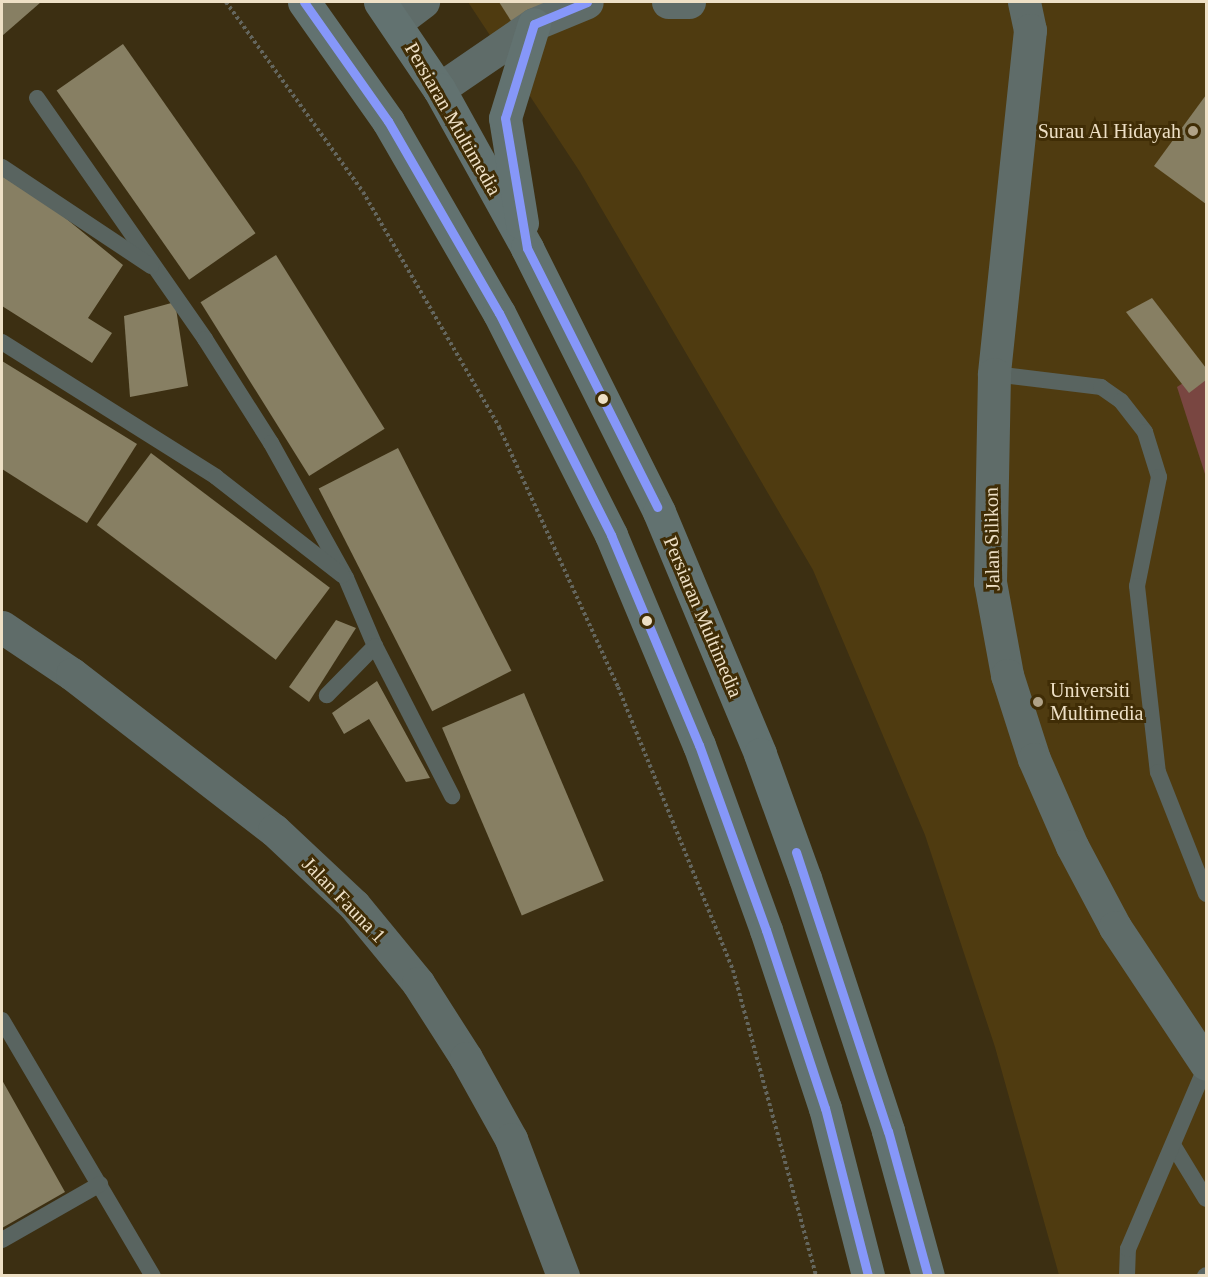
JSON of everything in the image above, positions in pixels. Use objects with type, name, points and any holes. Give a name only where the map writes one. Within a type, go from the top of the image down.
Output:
[{"type":"main road","points":[[304,2],[387,121],[483,284],[611,535],[699,745],[766,930],[825,1108],[868,1275]]},
{"type":"main road","name":"Persiaran Multimedia","points":[[388,11],[439,89],[526,248],[659,512],[760,754],[847,1001],[928,1275]]},
{"type":"main road","points":[[526,248],[505,118],[534,24]]},
{"type":"street","points":[[388,11],[423,2]]},
{"type":"street","points":[[439,89],[534,24],[587,2]]},
{"type":"street","points":[[668,2],[688,2]]},
{"type":"street","name":"Jalan Silikon","points":[[1024,2],[1030,30],[994,374],[990,582],[1007,675],[1034,759],[1072,846],[1115,927],[1206,1065]]},
{"type":"street","name":"Jalan Fauna 1","points":[[2,627],[72,674],[274,830],[354,905],[418,983],[471,1068],[511,1139],[563,1275]]},
{"type":"lane","points":[[37,98],[160,273],[271,442],[346,578],[375,646],[452,796]]},
{"type":"lane","points":[[2,167],[160,273]]},
{"type":"lane","points":[[2,342],[216,477],[346,578]]},
{"type":"lane","points":[[994,374],[1101,387],[1121,401],[1145,432],[1159,477],[1137,586],[1158,772],[1206,894]]},
{"type":"lane","points":[[327,695],[375,646]]},
{"type":"lane","points":[[2,1020],[153,1275]]},
{"type":"lane","points":[[1127,1275],[1128,1250],[1206,1065]]},
{"type":"lane","points":[[1173,1144],[1206,1199]]},
{"type":"lane","points":[[2,1240],[100,1184]]},
{"type":"path","points":[[226,2],[363,192],[499,427],[618,687],[733,969],[816,1275]]},
{"type":"shaded area","name":"Universiti Multimedia","points":[[468,2],[1206,2],[1206,1275],[1059,1275],[995,1047],[925,835],[813,570],[580,172]]},
{"type":"shaded area","points":[[1206,368],[1206,477],[1177,387]]},
{"type":"building","points":[[2,2],[41,2],[2,36]]},
{"type":"building","points":[[499,2],[551,2],[513,24]]},
{"type":"building","points":[[123,44],[255,233],[189,280],[57,90]]},
{"type":"building","name":"Surau Al Hidayah","points":[[1206,95],[1206,204],[1154,166]]},
{"type":"building","points":[[2,176],[58,212],[123,265],[88,318],[112,333],[92,363],[2,306]]},
{"type":"building","points":[[276,255],[385,429],[309,476],[201,302]]},
{"type":"building","points":[[1152,298],[1206,368],[1206,380],[1189,393],[1126,312]]},
{"type":"building","points":[[175,302],[188,386],[130,397],[124,316]]},
{"type":"building","points":[[2,361],[137,444],[87,523],[2,469]]},
{"type":"building","points":[[398,448],[511,671],[432,711],[319,488]]},
{"type":"building","points":[[151,453],[330,588],[276,660],[97,525]]},
{"type":"building","points":[[336,620],[356,628],[309,702],[289,687]]},
{"type":"building","points":[[377,681],[430,778],[406,782],[369,719],[344,734],[332,713]]},
{"type":"building","points":[[524,693],[604,881],[522,916],[442,728]]},
{"type":"building","points":[[2,1080],[65,1192],[2,1228]]},
{"type":"transit line","points":[[304,2],[388,121],[499,313],[611,535],[699,745],[766,930],[825,1108],[868,1276]]},
{"type":"transit line","points":[[587,2],[534,24],[505,118],[527,248],[657,507]]},
{"type":"transit line","points":[[796,852],[888,1131],[928,1276]]},
{"type":"place","name":"Surau Al Hidayah","points":[[1193,131]]},
{"type":"place","name":"Universiti Multimedia","points":[[1038,702]]}]
